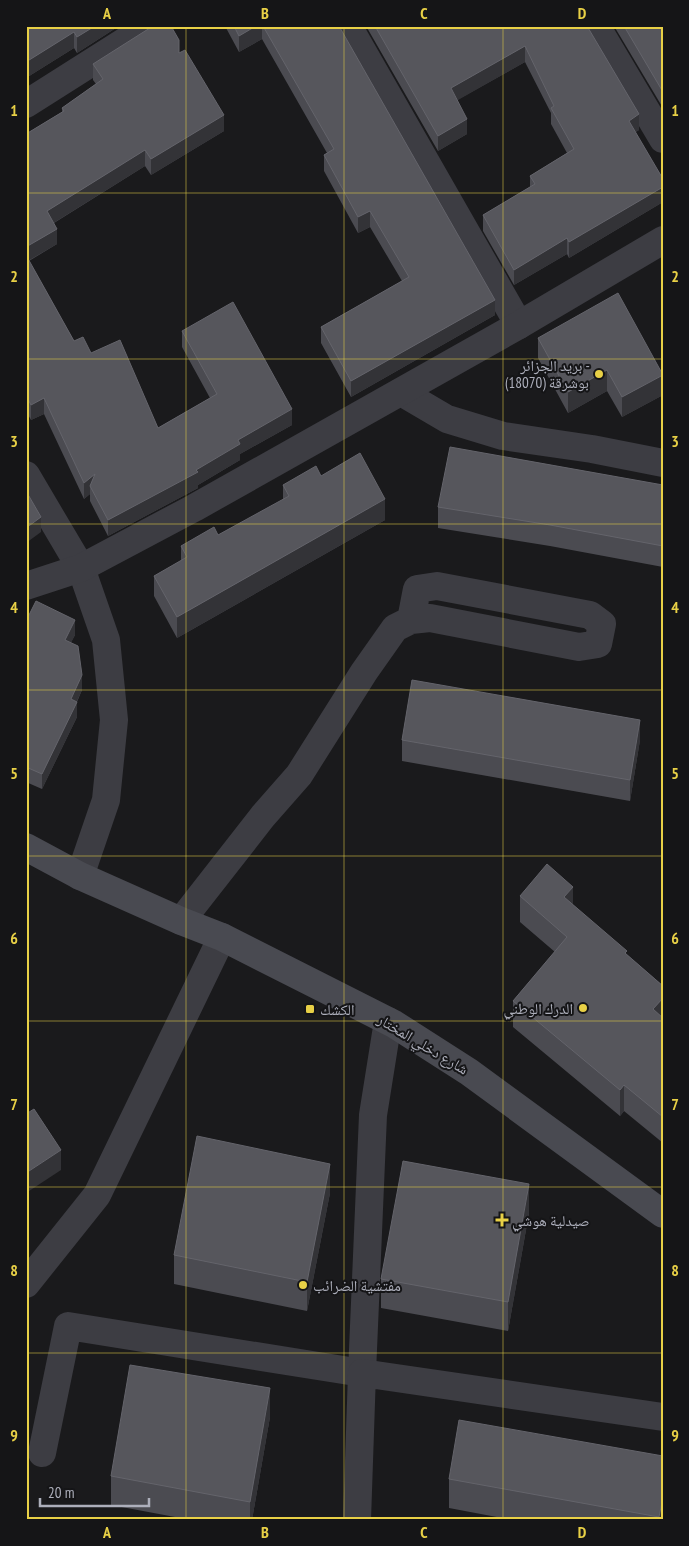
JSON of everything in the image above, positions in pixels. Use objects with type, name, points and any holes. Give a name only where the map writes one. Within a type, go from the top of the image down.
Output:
[{"type":"main road","name":"شارع دخلي المختار","points":[[26,847],[80,876],[222,937],[388,1021],[469,1072],[663,1214]]},
{"type":"street","points":[[26,104],[149,26]]},
{"type":"street","points":[[348,26],[519,325]]},
{"type":"street","points":[[596,26],[663,139]]},
{"type":"street","points":[[26,586],[82,568],[194,508],[519,325],[663,240]]},
{"type":"street","points":[[401,392],[447,419],[503,436],[592,449],[663,463]]},
{"type":"street","points":[[26,475],[82,568],[106,640],[114,720],[106,800],[80,876]]},
{"type":"street","points":[[181,921],[263,816],[299,775],[364,672],[395,628],[412,620],[430,618],[579,647],[598,644],[602,624],[590,615],[436,586],[417,589],[412,620]]},
{"type":"street","points":[[26,1284],[97,1195],[222,937]]},
{"type":"street","points":[[357,1520],[373,1115],[388,1021]]},
{"type":"street","points":[[42,1453],[68,1326],[362,1373],[663,1417]]},
{"type":"building","points":[[26,26],[95,26],[77,37],[74,32],[26,62]]},
{"type":"building","points":[[153,26],[171,26],[179,40],[179,53],[185,50],[224,115],[151,159],[145,150],[47,211],[57,229],[26,247],[26,134],[64,111],[62,108],[103,79],[93,64]]},
{"type":"building","points":[[234,26],[256,26],[239,36]]},
{"type":"building","points":[[263,26],[339,26],[495,300],[351,381],[321,327],[409,277],[370,211],[358,217],[324,155],[334,149]]},
{"type":"building","points":[[375,26],[587,26],[639,114],[629,121],[663,179],[663,187],[569,242],[567,238],[514,270],[483,215],[535,184],[530,176],[574,149],[551,108],[554,106],[525,46],[451,88],[467,119],[438,136]]},
{"type":"building","points":[[624,26],[663,26],[663,92]]},
{"type":"building","points":[[26,255],[74,341],[83,337],[91,353],[120,340],[158,428],[217,394],[182,331],[233,302],[292,409],[238,440],[240,444],[196,470],[198,472],[108,520],[90,486],[95,474],[84,483],[44,398],[31,405],[26,395]]},
{"type":"building","name":"بريد الجزائر - بوشرقة (18070)","points":[[618,293],[663,375],[622,397],[607,370],[568,392],[538,338]]},
{"type":"building","points":[[450,447],[663,485],[663,546],[438,507]]},
{"type":"building","points":[[360,453],[385,499],[177,617],[154,576],[187,557],[181,546],[214,527],[218,535],[289,496],[283,485],[316,466],[321,476]]},
{"type":"building","points":[[26,491],[41,517],[26,528]]},
{"type":"building","points":[[36,601],[75,620],[65,640],[78,646],[82,675],[71,699],[77,702],[42,774],[26,767],[26,621]]},
{"type":"building","points":[[412,680],[640,720],[630,780],[402,740]]},
{"type":"building","points":[[547,864],[573,887],[564,897],[627,951],[625,953],[663,986],[663,998],[653,1009],[663,1018],[663,1117],[624,1085],[620,1090],[513,1001],[567,937],[520,896]]},
{"type":"building","points":[[34,1109],[61,1150],[26,1173],[26,1114]]},
{"type":"building","points":[[197,1136],[330,1164],[307,1282],[174,1255]]},
{"type":"building","points":[[403,1161],[529,1184],[508,1302],[381,1279]]},
{"type":"building","points":[[130,1365],[270,1388],[250,1502],[111,1476]]},
{"type":"building","points":[[459,1420],[663,1456],[663,1497],[659,1517],[449,1479]]},
{"type":"place","name":"بريد الجزائر - بوشرقة (18070)","points":[[599,374]]},
{"type":"place","name":"الدرك الوطني","points":[[583,1008]]},
{"type":"place","name":"الكشك","points":[[310,1009]]},
{"type":"place","name":"صيدلية هوشي","points":[[502,1220]]},
{"type":"place","name":"مفتشية الضرائب","points":[[303,1285]]}]
